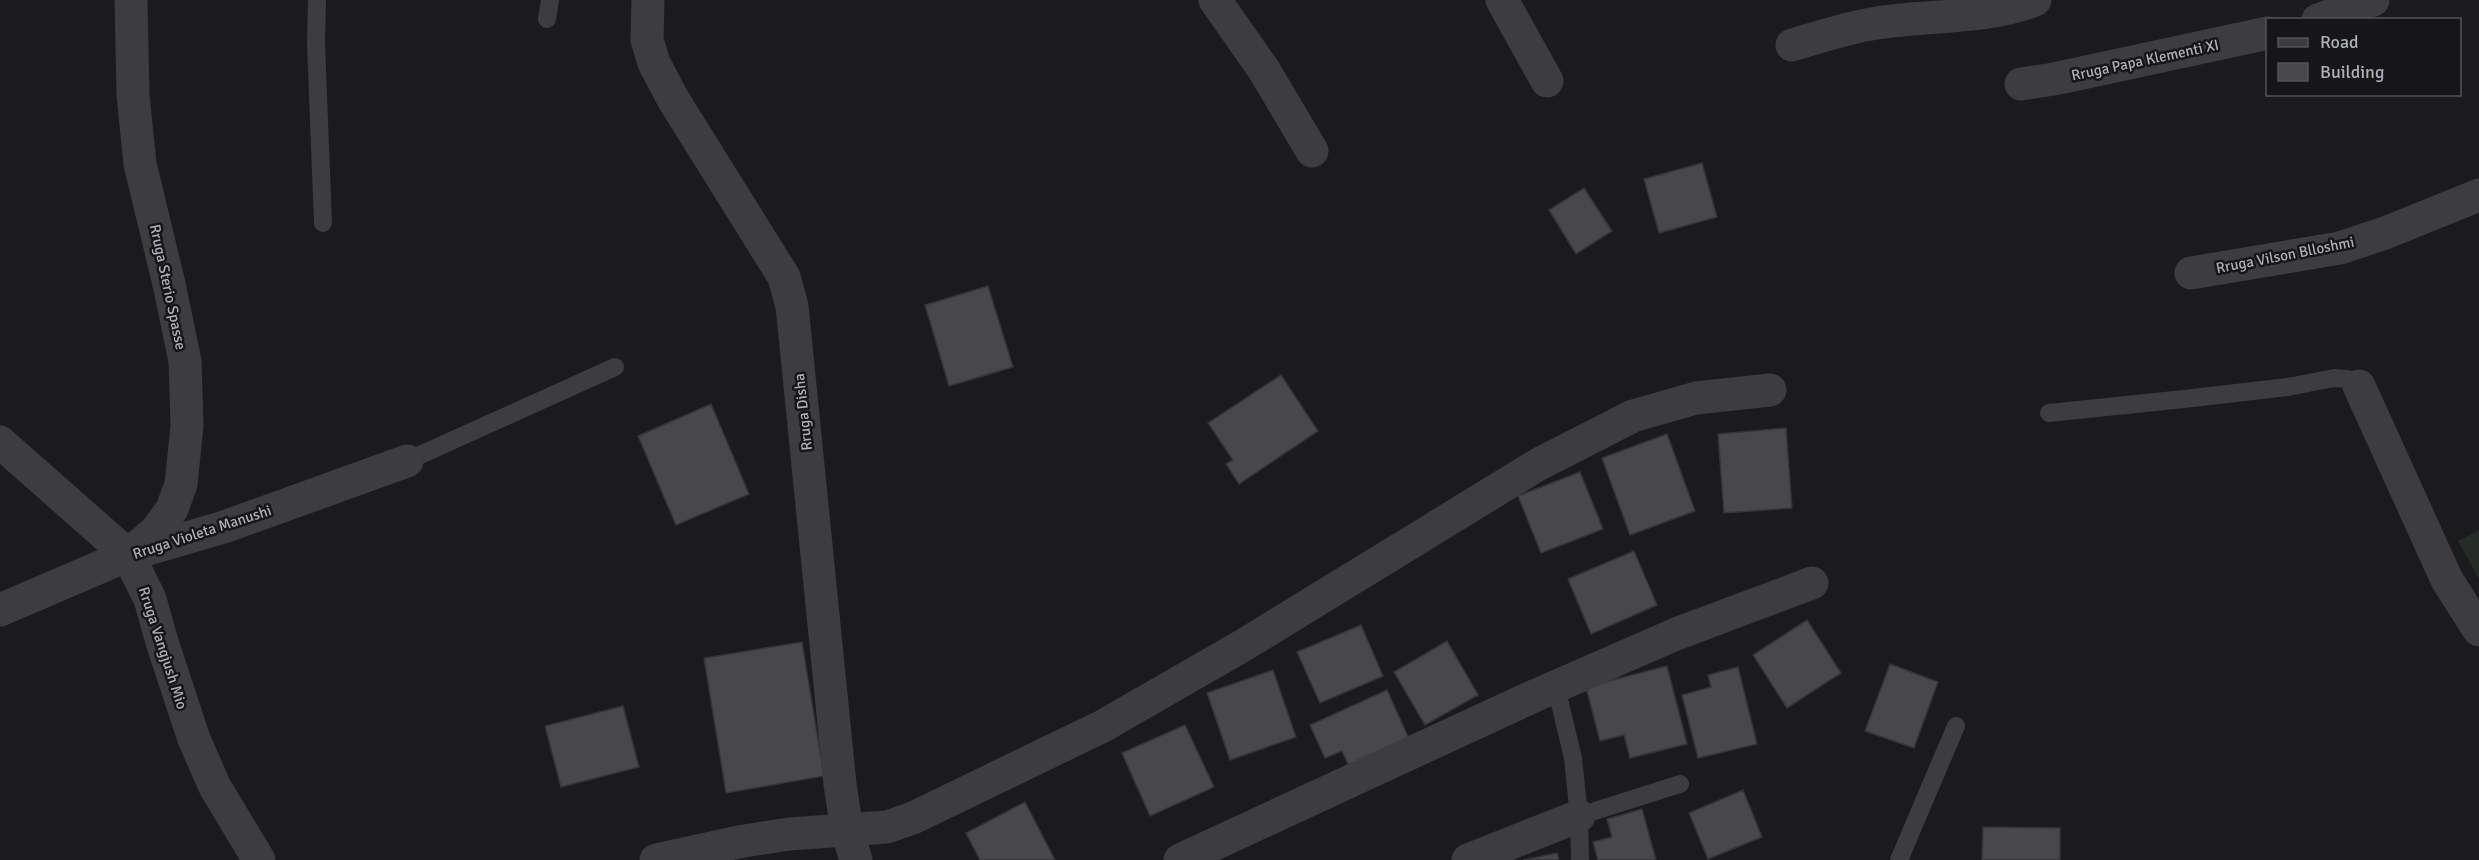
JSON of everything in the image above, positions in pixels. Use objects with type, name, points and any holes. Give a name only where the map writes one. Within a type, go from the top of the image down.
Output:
[{"type":"street","name":"Rruga Sterio Spasse","points":[[128,555],[156,531],[172,509],[181,484],[187,426],[184,361],[141,164],[133,94],[131,0]]},
{"type":"street","name":"Rruga Disha","points":[[648,0],[647,40],[654,63],[673,99],[784,277],[792,306],[840,784],[852,846]]},
{"type":"street","points":[[1215,0],[1264,70],[1312,151]]},
{"type":"street","points":[[1502,0],[1547,81]]},
{"type":"street","points":[[1792,45],[1875,23],[1974,13],[2022,5],[2035,0]]},
{"type":"street","points":[[2324,18],[2373,0]]},
{"type":"street","name":"Rruga Papa Klementi XI","points":[[2021,84],[2266,33]]},
{"type":"street","name":"Rruga Vilson Blloshmi","points":[[2191,273],[2340,248],[2385,233],[2479,195]]},
{"type":"street","points":[[2359,386],[2447,580],[2479,630]]},
{"type":"street","points":[[656,860],[738,842],[789,834],[852,846],[886,827],[913,818],[1103,726],[1242,646],[1539,464],[1633,416],[1696,398],[1770,390]]},
{"type":"street","name":"Rruga Vangjush Mio","points":[[0,442],[128,555],[150,599],[194,739],[215,787],[259,860]]},
{"type":"street","name":"Rruga Violeta Manushi","points":[[0,610],[128,555],[224,527],[408,461]]},
{"type":"street","points":[[1180,860],[1676,634],[1812,583]]},
{"type":"street","points":[[1468,860],[1579,816]]},
{"type":"lane","points":[[317,0],[316,44],[323,224]]},
{"type":"lane","points":[[547,19],[550,0]]},
{"type":"lane","points":[[408,461],[615,368]]},
{"type":"lane","points":[[2049,413],[2207,397],[2288,387],[2334,378],[2347,380],[2359,386]]},
{"type":"lane","points":[[1556,687],[1573,758],[1579,816],[1580,860]]},
{"type":"lane","points":[[1899,860],[1956,726]]},
{"type":"lane","points":[[1579,816],[1680,784]]},
{"type":"shaded area","points":[[2479,530],[2479,579],[2458,541]]},
{"type":"building","points":[[1702,163],[1717,217],[1659,233],[1644,179]]},
{"type":"building","points":[[1584,188],[1612,231],[1576,254],[1549,210]]},
{"type":"building","points":[[988,286],[1013,367],[949,386],[925,305]]},
{"type":"building","points":[[1281,375],[1318,431],[1239,484],[1226,464],[1233,460],[1208,423]]},
{"type":"building","points":[[711,404],[749,494],[676,525],[638,436]]},
{"type":"building","points":[[1786,428],[1792,508],[1724,513],[1718,434]]},
{"type":"building","points":[[1667,434],[1695,511],[1630,535],[1602,458]]},
{"type":"building","points":[[1580,472],[1603,529],[1541,553],[1518,496]]},
{"type":"building","points":[[1634,551],[1657,605],[1591,634],[1568,579]]},
{"type":"building","points":[[1807,620],[1841,673],[1787,708],[1753,655]]},
{"type":"building","points":[[1361,625],[1383,676],[1320,703],[1297,652]]},
{"type":"building","points":[[1447,641],[1478,695],[1425,725],[1394,672]]},
{"type":"building","points":[[802,642],[824,776],[726,793],[704,658]]},
{"type":"building","points":[[1890,664],[1938,682],[1914,748],[1865,731]]},
{"type":"building","points":[[1667,666],[1687,744],[1630,758],[1624,735],[1600,741],[1586,687]]},
{"type":"building","points":[[1738,667],[1757,744],[1698,758],[1682,695],[1711,687],[1708,675]]},
{"type":"building","points":[[1273,670],[1296,737],[1230,760],[1207,693]]},
{"type":"building","points":[[1387,690],[1410,741],[1350,768],[1342,751],[1325,758],[1310,725]]},
{"type":"building","points":[[623,706],[639,767],[561,787],[545,726]]},
{"type":"building","points":[[1185,725],[1214,787],[1150,816],[1122,753]]},
{"type":"building","points":[[1743,790],[1762,837],[1708,859],[1689,813]]},
{"type":"building","points":[[1025,802],[1055,860],[980,860],[966,833]]},
{"type":"building","points":[[1642,809],[1656,860],[1598,860],[1593,842],[1612,837],[1607,819]]},
{"type":"building","points":[[1983,827],[2060,828],[2060,860],[1982,860]]},
{"type":"building","points":[[1557,853],[1559,860],[1523,860]]}]
